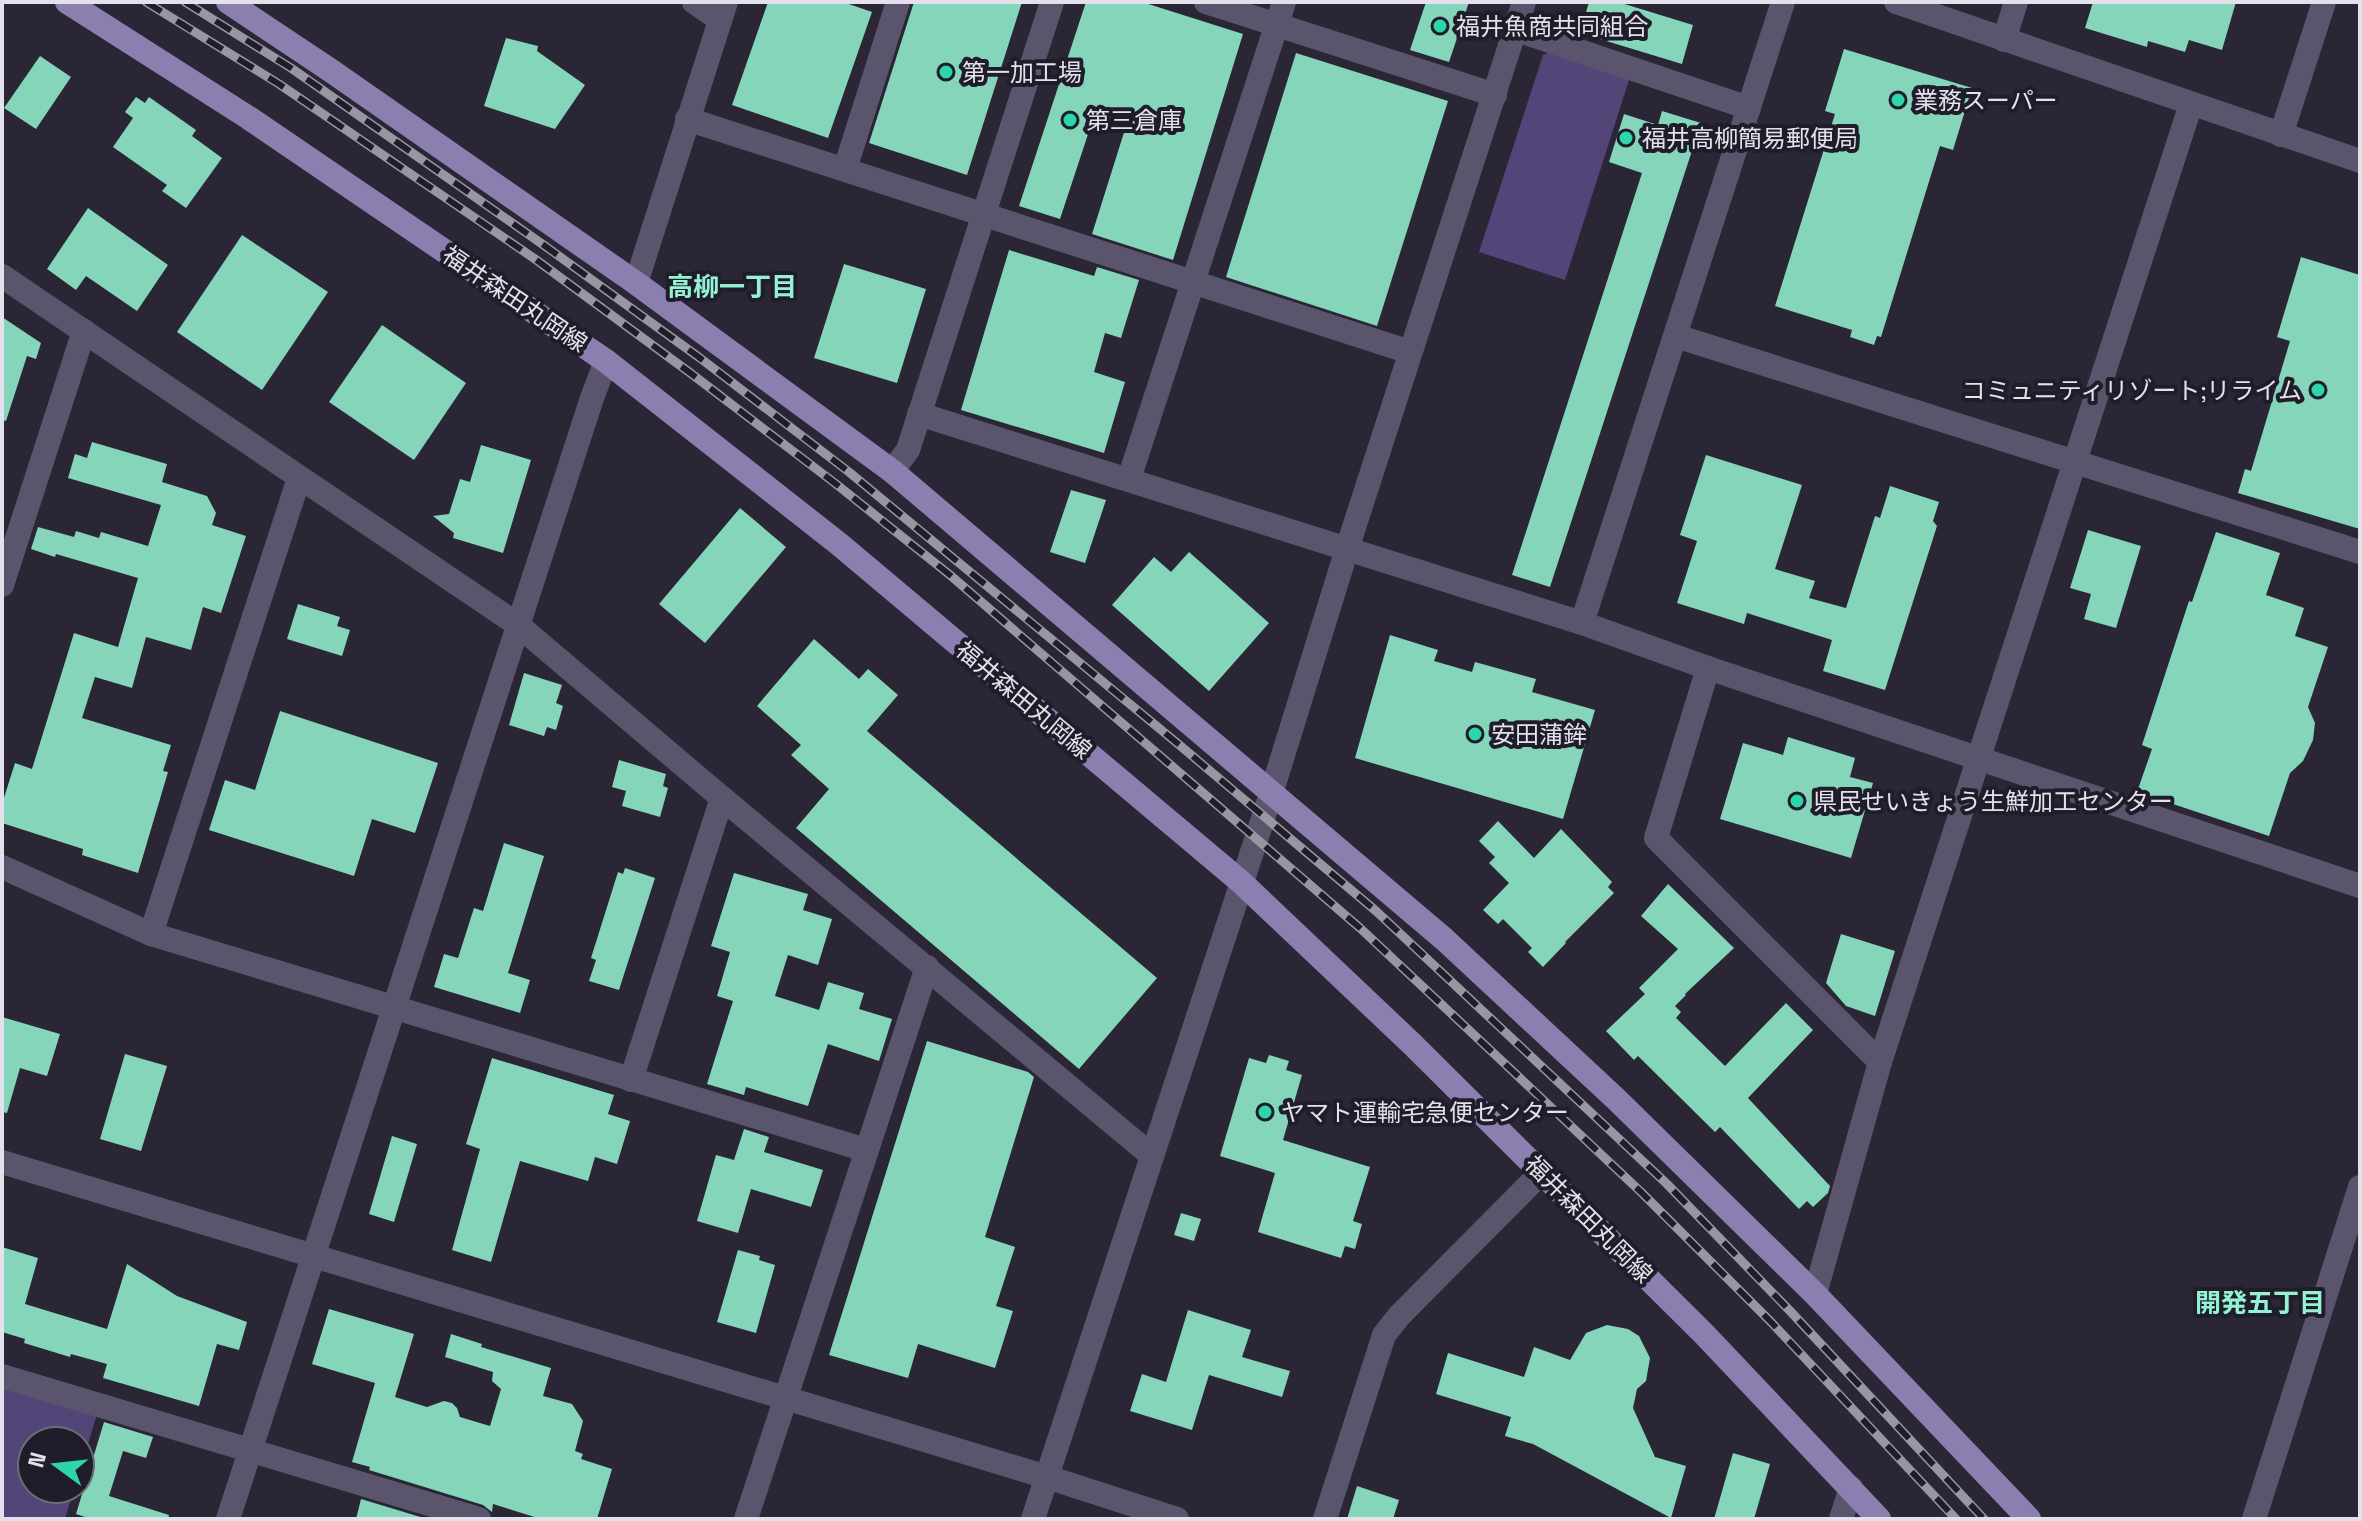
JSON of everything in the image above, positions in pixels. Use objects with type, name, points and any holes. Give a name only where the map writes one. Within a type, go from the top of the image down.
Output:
[{"type":"main road","name":"福井森田丸岡線","points":[[67,2],[249,118],[606,361],[839,544],[1241,882],[1542,1172],[1705,1335],[1879,1519]]},
{"type":"main road","points":[[228,2],[356,87],[636,283],[892,471],[1453,948],[1616,1099],[1815,1294],[2029,1519]]},
{"type":"street","points":[[636,283],[723,11],[694,2]]},
{"type":"street","points":[[845,169],[898,2]]},
{"type":"street","points":[[892,471],[908,450],[1052,2]]},
{"type":"street","points":[[1206,2],[1280,13],[1495,95]]},
{"type":"street","points":[[1033,1519],[1271,794],[1524,2]]},
{"type":"street","points":[[1582,623],[1783,2]]},
{"type":"street","points":[[1896,2],[2360,161]]},
{"type":"street","points":[[2004,40],[2016,2]]},
{"type":"street","points":[[2281,135],[2324,2]]},
{"type":"street","points":[[1129,479],[1280,13]]},
{"type":"street","points":[[1514,29],[1749,108]]},
{"type":"street","points":[[1815,1294],[1880,1062],[2191,104]]},
{"type":"street","points":[[687,119],[1410,352]]},
{"type":"street","points":[[2,276],[518,625],[1151,1155]]},
{"type":"street","points":[[2,585],[84,331]]},
{"type":"street","points":[[1676,336],[2360,552]]},
{"type":"street","points":[[228,1519],[606,361]]},
{"type":"street","points":[[919,414],[1582,623],[2360,886]]},
{"type":"street","points":[[151,934],[299,478]]},
{"type":"street","points":[[1708,668],[1656,838],[1880,1062]]},
{"type":"street","points":[[631,1080],[722,798]]},
{"type":"street","points":[[2,867],[151,934],[866,1150]]},
{"type":"street","points":[[746,1519],[927,967]]},
{"type":"street","points":[[2,1162],[1177,1519]]},
{"type":"street","points":[[1325,1519],[1384,1335],[1399,1316],[1542,1172]]},
{"type":"street","points":[[2254,1519],[2360,1187]]},
{"type":"street","points":[[2,1376],[251,1450],[402,1508],[479,1519]]},
{"type":"street","points":[[1841,1519],[1851,1488]]},
{"type":"shaded area","points":[[1552,51],[1630,77],[1565,280],[1479,252],[1543,55]]},
{"type":"shaded area","points":[[2,1386],[97,1414],[94,1425],[16,1425],[16,1505],[69,1505],[65,1519],[2,1519]]},
{"type":"building","points":[[768,2],[843,2],[872,12],[828,138],[732,105]]},
{"type":"building","name":"第一加工場","points":[[914,2],[1022,2],[967,175],[869,143]]},
{"type":"building","points":[[1086,2],[1142,2],[1243,34],[1173,260],[1092,234],[1127,123],[1095,113],[1060,219],[1019,206]]},
{"type":"building","name":"福井魚商共同組合","points":[[1426,2],[1469,2],[1449,62],[1410,50]]},
{"type":"building","points":[[1589,2],[1618,2],[1693,25],[1682,64],[1580,33]]},
{"type":"building","points":[[2093,2],[2236,2],[2222,50],[2189,40],[2185,52],[2148,41],[2147,47],[2085,28]]},
{"type":"building","points":[[506,38],[538,46],[537,51],[585,85],[555,129],[484,106]]},
{"type":"building","points":[[1844,49],[1972,88],[1953,150],[1940,146],[1881,337],[1877,336],[1874,345],[1850,337],[1852,330],[1775,306],[1835,114],[1825,111]]},
{"type":"building","points":[[1296,53],[1448,101],[1377,326],[1226,277]]},
{"type":"building","points":[[40,56],[71,77],[36,129],[4,108]]},
{"type":"building","points":[[136,97],[145,103],[149,97],[196,130],[192,136],[222,158],[186,208],[162,191],[167,185],[113,147],[133,118],[125,112]]},
{"type":"building","points":[[1662,111],[1701,123],[1550,587],[1512,575],[1642,173],[1609,162],[1624,114],[1658,125]]},
{"type":"building","points":[[88,208],[168,265],[137,311],[86,276],[76,290],[47,269]]},
{"type":"building","points":[[242,235],[328,292],[262,390],[177,332]]},
{"type":"building","points":[[1009,250],[1094,276],[1097,267],[1139,280],[1121,338],[1105,333],[1094,372],[1125,382],[1104,453],[961,410]]},
{"type":"building","name":"コミュニティリゾート;リライム","points":[[2301,257],[2360,275],[2360,529],[2238,493],[2245,469],[2251,471],[2290,341],[2277,337]]},
{"type":"building","points":[[844,264],[926,289],[897,383],[814,358]]},
{"type":"building","points":[[2,317],[41,343],[36,359],[27,356],[6,421],[2,420]]},
{"type":"building","points":[[382,325],[466,383],[414,460],[329,402]]},
{"type":"building","points":[[92,442],[167,464],[162,482],[207,496],[216,513],[212,525],[246,536],[221,613],[203,607],[191,650],[146,637],[132,688],[95,677],[82,718],[171,745],[163,771],[168,772],[138,873],[82,855],[83,849],[2,823],[2,804],[15,763],[32,769],[74,633],[118,647],[138,578],[31,549],[38,527],[74,537],[76,531],[99,538],[101,532],[148,546],[161,505],[68,478],[75,454],[87,458]]},
{"type":"building","points":[[481,445],[531,460],[503,553],[453,538],[454,533],[433,516],[449,514],[460,479],[470,482]]},
{"type":"building","points":[[1706,455],[1802,485],[1775,569],[1815,581],[1809,598],[1846,608],[1875,516],[1880,518],[1890,486],[1939,502],[1933,521],[1937,526],[1885,690],[1823,671],[1832,640],[1747,613],[1744,624],[1677,603],[1697,541],[1680,535]]},
{"type":"building","points":[[1071,490],[1106,500],[1085,563],[1050,552]]},
{"type":"building","points":[[740,508],[786,547],[705,643],[659,604]]},
{"type":"building","points":[[2088,530],[2141,546],[2116,628],[2084,619],[2091,594],[2070,588]]},
{"type":"building","points":[[2216,532],[2280,553],[2266,595],[2304,608],[2295,636],[2328,647],[2308,707],[2315,723],[2313,740],[2303,761],[2290,773],[2269,836],[2137,792],[2152,749],[2142,745],[2189,601],[2192,602]]},
{"type":"building","points":[[1189,552],[1269,623],[1209,691],[1112,605],[1154,557],[1171,572]]},
{"type":"building","points":[[298,604],[340,617],[337,626],[350,630],[342,656],[287,639]]},
{"type":"building","name":"安田蒲鉾","points":[[1390,635],[1438,650],[1434,661],[1472,672],[1475,662],[1536,679],[1532,692],[1595,710],[1563,819],[1355,758]]},
{"type":"building","points":[[814,639],[859,679],[868,669],[898,695],[867,731],[1157,978],[1079,1069],[796,828],[829,789],[791,755],[801,745],[757,706]]},
{"type":"building","points":[[524,673],[562,685],[556,703],[563,706],[556,730],[547,727],[544,736],[509,725]]},
{"type":"building","points":[[280,711],[438,763],[415,833],[372,819],[354,876],[209,830],[225,780],[255,790]]},
{"type":"building","name":"県民せいきょう生鮮加工センター","points":[[1788,737],[1855,758],[1850,777],[1873,783],[1851,858],[1720,819],[1743,743],[1783,755]]},
{"type":"building","points":[[619,760],[666,774],[663,786],[668,788],[660,817],[622,806],[626,791],[612,787]]},
{"type":"building","points":[[1498,821],[1534,858],[1561,829],[1612,882],[1608,887],[1614,893],[1543,967],[1528,952],[1532,948],[1503,919],[1498,924],[1483,910],[1509,883],[1489,863],[1495,857],[1479,841]]},
{"type":"building","points":[[504,843],[544,856],[508,973],[530,980],[520,1013],[434,987],[444,954],[458,958],[474,908],[483,911]]},
{"type":"building","points":[[625,868],[655,878],[619,990],[589,981],[596,960],[591,958],[618,872],[623,874]]},
{"type":"building","points":[[734,873],[808,894],[803,910],[832,919],[818,965],[788,955],[775,996],[819,1010],[828,982],[864,993],[859,1009],[892,1019],[879,1061],[828,1044],[808,1106],[746,1087],[744,1095],[707,1084],[733,1001],[717,996],[730,952],[711,946]]},
{"type":"building","points":[[1668,884],[1734,948],[1675,1006],[1681,1012],[1676,1018],[1725,1066],[1786,1003],[1813,1030],[1748,1098],[1830,1186],[1828,1193],[1813,1207],[1807,1201],[1799,1209],[1720,1127],[1715,1132],[1638,1056],[1634,1060],[1606,1031],[1645,994],[1639,988],[1678,949],[1641,916]]},
{"type":"building","points":[[1841,934],[1895,951],[1875,1016],[1846,1006],[1826,983]]},
{"type":"building","points":[[2,1017],[60,1034],[47,1076],[20,1068],[7,1113],[2,1112]]},
{"type":"building","points":[[927,1041],[1028,1072],[1034,1077],[985,1237],[1015,1247],[996,1306],[1013,1311],[995,1368],[918,1344],[908,1378],[829,1355]]},
{"type":"building","points":[[125,1054],[167,1066],[141,1151],[100,1139]]},
{"type":"building","points":[[1269,1055],[1289,1061],[1286,1070],[1302,1075],[1283,1140],[1370,1167],[1353,1221],[1362,1224],[1355,1249],[1345,1246],[1341,1258],[1258,1232],[1275,1173],[1220,1156],[1249,1058],[1266,1063]]},
{"type":"building","points":[[492,1058],[614,1095],[608,1114],[630,1121],[617,1164],[595,1157],[588,1181],[520,1161],[491,1262],[452,1250],[480,1149],[466,1144]]},
{"type":"building","points":[[744,1129],[769,1137],[764,1152],[823,1170],[811,1207],[751,1189],[738,1233],[697,1221],[716,1155],[734,1160]]},
{"type":"building","points":[[392,1136],[417,1144],[394,1222],[369,1214]]},
{"type":"building","points":[[1181,1213],[1201,1219],[1194,1241],[1174,1235]]},
{"type":"building","points":[[2,1247],[38,1258],[25,1304],[107,1329],[127,1264],[177,1296],[247,1322],[239,1350],[217,1344],[199,1406],[103,1378],[107,1364],[24,1343],[25,1339],[2,1332]]},
{"type":"building","points":[[738,1250],[760,1256],[759,1260],[775,1265],[756,1333],[717,1322]]},
{"type":"building","points":[[329,1309],[414,1334],[395,1397],[427,1407],[444,1401],[452,1403],[460,1417],[490,1426],[501,1389],[492,1381],[493,1372],[445,1357],[451,1334],[482,1344],[481,1347],[551,1368],[543,1396],[572,1404],[583,1421],[575,1451],[583,1454],[581,1459],[612,1469],[597,1519],[541,1519],[493,1504],[492,1512],[483,1505],[352,1462],[375,1383],[312,1364]]},
{"type":"building","points":[[1188,1310],[1251,1330],[1242,1357],[1290,1371],[1282,1397],[1209,1375],[1192,1430],[1130,1411],[1142,1374],[1166,1382]]},
{"type":"building","points":[[1607,1325],[1628,1329],[1639,1336],[1650,1358],[1646,1381],[1637,1389],[1633,1408],[1655,1457],[1686,1466],[1671,1518],[1533,1444],[1505,1436],[1511,1417],[1436,1394],[1448,1353],[1524,1377],[1534,1347],[1570,1360],[1586,1333]]},
{"type":"building","points":[[104,1422],[153,1437],[146,1458],[123,1451],[109,1496],[169,1515],[168,1519],[91,1519],[76,1514],[79,1505],[96,1505],[96,1448]]},
{"type":"building","points":[[1733,1453],[1770,1464],[1754,1519],[1714,1519]]},
{"type":"building","points":[[1357,1486],[1399,1500],[1393,1519],[1347,1519]]},
{"type":"building","points":[[361,1499],[427,1519],[356,1519]]},
{"type":"railway","points":[[146,2],[279,84],[535,259],[689,372],[950,575],[1360,928],[1504,1063],[1642,1193],[1771,1322],[1956,1519]]},
{"type":"railway","points":[[185,2],[291,68],[700,358],[849,472],[1177,743],[1376,911],[1666,1183],[1984,1519]]},
{"type":"place","name":"福井魚商共同組合","points":[[1440,26]]},
{"type":"place","name":"第一加工場","points":[[946,72]]},
{"type":"place","name":"業務スーパー","points":[[1898,100]]},
{"type":"place","name":"第三倉庫","points":[[1070,120]]},
{"type":"place","name":"福井高柳簡易郵便局","points":[[1626,138]]},
{"type":"place","name":"コミュニティリゾート;リライム","points":[[2318,390]]},
{"type":"place","name":"安田蒲鉾","points":[[1475,734]]},
{"type":"place","name":"県民せいきょう生鮮加工センター","points":[[1797,801]]},
{"type":"place","name":"ヤマト運輸宅急便センター","points":[[1265,1112]]},
{"type":"district","name":"高柳一丁目","points":[[732,287]]},
{"type":"district","name":"開発五丁目","points":[[2260,1303]]}]
